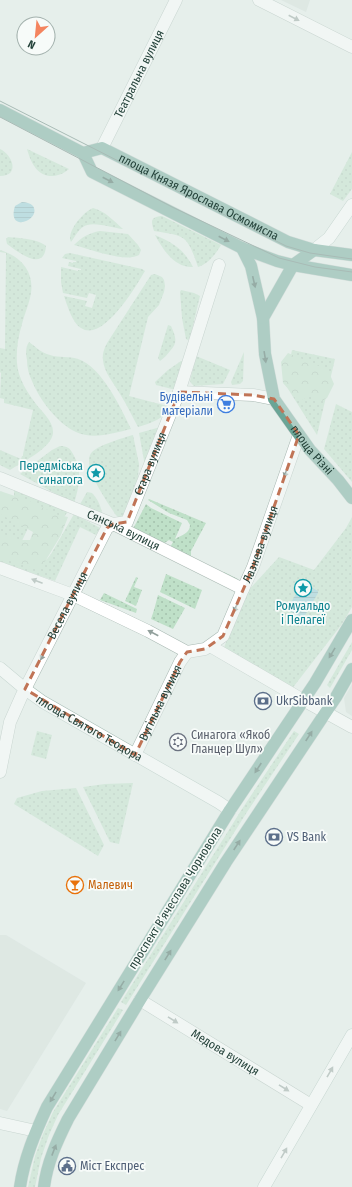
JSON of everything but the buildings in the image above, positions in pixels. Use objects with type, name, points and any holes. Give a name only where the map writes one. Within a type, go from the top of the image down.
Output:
[{"type":"main road","points":[[0,110],[83,153],[102,148]]},
{"type":"main road","name":"площа Князя Ярослава Осмомисла","points":[[102,148],[288,242],[314,250],[352,255]]},
{"type":"main road","name":"площа Князя Ярослава Осмомисла","points":[[83,153],[92,172],[242,248],[277,261],[293,265],[352,275]]},
{"type":"main road","points":[[242,248],[251,266],[263,318],[265,354],[274,400]]},
{"type":"main road","points":[[263,318],[293,265],[314,250]]},
{"type":"main road","name":"площа Різні","points":[[274,400],[310,450],[338,480],[352,498]]},
{"type":"main road","name":"проспект Вʼячеслава Чорновола","points":[[20,1187],[27,1154],[47,1107],[230,810],[314,683],[352,620]]},
{"type":"main road","name":"проспект Вʼячеслава Чорновола","points":[[44,1187],[50,1160],[58,1138],[68,1119],[226,862],[336,697],[352,669]]},
{"type":"street","name":"Театральна вулиця","points":[[102,148],[176,0]]},
{"type":"street","points":[[259,0],[352,47]]},
{"type":"street","points":[[314,250],[329,238],[352,205]]},
{"type":"street","name":"Стара вулиця","points":[[113,524],[127,522],[180,392],[219,265]]},
{"type":"street","points":[[180,392],[253,395],[274,400]]},
{"type":"street","name":"Лазнева вулиця","points":[[210,646],[223,636],[244,589],[299,435]]},
{"type":"street","name":"Сянська вулиця","points":[[0,478],[113,524],[244,589]]},
{"type":"street","name":"Весела вулиця","points":[[25,689],[107,528],[113,524]]},
{"type":"street","points":[[0,568],[73,595],[148,631],[187,652],[206,649],[210,646],[352,727]]},
{"type":"street","name":"Вугільна вулиця","points":[[135,755],[180,662],[187,652]]},
{"type":"street","points":[[0,668],[25,689]]},
{"type":"street","name":"площа Святого Теодора","points":[[0,772],[10,722],[25,689],[43,702],[230,810]]},
{"type":"street","name":"Медова вулиця","points":[[140,1000],[311,1105]]},
{"type":"street","points":[[264,1187],[352,1035]]},
{"type":"street","points":[[0,1123],[36,1131]]},
{"type":"highlighted area","points":[[179,392],[253,395],[274,399],[299,435],[253,567],[223,636],[205,649],[187,652],[180,662],[135,755],[25,689],[107,528],[113,524],[127,522]]},
{"type":"shaded area","points":[[281,0],[310,0],[306,12]]},
{"type":"shaded area","points":[[352,684],[352,716],[346,712],[344,698]]},
{"type":"shaded area","points":[[0,935],[6,935],[86,983],[7,1111],[0,1109]]},
{"type":"green space","points":[[0,149],[5,152],[11,160],[12,169],[10,173],[0,176]]},
{"type":"green space","points":[[27,149],[69,169],[56,176],[48,176],[43,174],[39,172],[33,164]]},
{"type":"green space","points":[[352,152],[352,189],[343,201],[330,194]]},
{"type":"green space","points":[[93,208],[105,214],[123,229],[97,224],[87,225],[80,230],[71,242],[71,233],[76,223]]},
{"type":"green space","points":[[162,216],[221,245],[211,258],[198,267],[188,243],[184,239],[173,234],[154,231],[152,220],[155,217]]},
{"type":"green space","points":[[100,231],[128,234],[141,250],[139,255],[133,257],[117,256],[74,245],[86,236]]},
{"type":"green space","points":[[155,235],[178,248],[186,256],[193,267],[181,265],[170,257]]},
{"type":"green space","points":[[8,237],[28,239],[39,242],[46,246],[44,254],[41,258],[30,258],[7,244],[6,239]]},
{"type":"green space","points":[[0,250],[15,257],[26,268],[29,274],[31,289],[18,339],[17,363],[21,380],[36,404],[50,421],[53,429],[51,439],[48,444],[29,459],[10,470],[0,465],[0,450],[21,459],[23,456],[33,410],[4,403],[4,399],[0,398],[0,348],[5,349],[6,253],[0,252]]},
{"type":"green space","points":[[70,253],[142,269],[145,271],[127,300],[109,321],[99,328],[90,330],[81,328],[75,323],[69,309],[64,296],[87,301],[85,306],[92,308],[96,295],[89,293],[87,298],[63,293],[61,267],[78,271],[81,270],[68,266],[69,262],[73,263],[76,261],[62,258],[65,254]]},
{"type":"green space","points":[[155,274],[162,277],[164,280],[164,292],[159,305],[148,317],[129,396],[171,407],[161,418],[138,427],[125,402],[107,374],[103,355],[109,340],[151,275]]},
{"type":"green space","points":[[181,290],[200,296],[190,338],[188,340],[186,339],[182,318]]},
{"type":"green space","points":[[168,325],[171,326],[173,330],[175,342],[173,348],[160,361],[158,358]]},
{"type":"green space","points":[[29,342],[47,354],[78,359],[95,370],[122,410],[131,429],[96,436],[76,432],[63,423],[44,403],[31,379],[26,353]]},
{"type":"green space","points":[[292,350],[335,359],[317,435],[285,384]]},
{"type":"green space","points":[[244,352],[243,381],[240,384],[232,385],[231,382]]},
{"type":"green space","points":[[288,353],[328,370],[334,384],[327,398],[322,401],[310,396],[299,401],[283,383],[281,362]]},
{"type":"green space","points":[[196,356],[230,370],[223,384],[194,386],[191,383],[190,381]]},
{"type":"green space","points":[[183,361],[176,390],[156,385],[155,382]]},
{"type":"green space","points":[[336,404],[352,412],[352,482],[324,449]]},
{"type":"green space","points":[[164,426],[145,466],[139,433]]},
{"type":"green space","points":[[133,435],[139,464],[138,478],[130,511],[120,519],[101,493],[92,474],[89,458],[95,449]]},
{"type":"green space","points":[[60,446],[71,450],[78,467],[79,485],[74,504],[20,474],[52,450]]},
{"type":"green space","points":[[14,485],[68,511],[63,519],[30,524],[19,547],[0,538],[0,498],[14,496]]},
{"type":"green space","points":[[0,491],[30,501],[58,515],[68,517],[61,535],[40,570],[0,558],[0,533],[21,540],[30,540],[33,532],[0,514]]},
{"type":"green space","points":[[87,492],[92,493],[97,499],[101,508],[103,520],[79,506]]},
{"type":"green space","points":[[149,499],[206,523],[191,551],[191,556],[223,574],[224,572],[238,579],[234,589],[169,549],[173,542],[169,540],[163,544],[133,531],[146,504],[151,508],[182,523],[175,539],[185,534],[190,528],[187,520],[169,513],[148,500]]},
{"type":"green space","points":[[74,514],[100,528],[96,535],[80,527],[55,581],[0,562],[0,552],[42,562],[47,559]]},
{"type":"green space","points":[[352,517],[352,607],[342,624],[291,690],[223,650],[245,594],[279,557],[314,570],[346,528]]},
{"type":"green space","points":[[166,574],[202,590],[195,609],[160,592]]},
{"type":"green space","points":[[136,577],[138,578],[134,587],[142,590],[136,606],[125,601]]},
{"type":"green space","points":[[104,593],[137,609],[136,613],[100,600]]},
{"type":"green space","points":[[158,595],[185,608],[173,629],[151,619]]},
{"type":"green space","points":[[352,642],[352,650],[330,688],[327,685]]},
{"type":"green space","points":[[37,731],[52,735],[46,759],[31,755]]},
{"type":"green space","points":[[294,731],[299,734],[247,812],[126,1005],[121,1002],[242,809]]},
{"type":"green space","points":[[133,783],[119,844],[110,842],[83,787],[105,784]]},
{"type":"green space","points":[[76,788],[104,845],[98,856],[14,804],[17,798],[42,791]]},
{"type":"green space","points":[[118,1008],[123,1010],[58,1115],[41,1158],[35,1187],[28,1187],[35,1156],[53,1112]]},
{"type":"water","points":[[22,202],[32,205],[34,211],[33,216],[29,220],[19,222],[15,220],[15,206]]},
{"type":"water","points":[[309,586],[318,591],[318,593],[302,618],[288,610],[288,608],[297,592],[303,595]]},
{"type":"tram line","points":[[0,101],[286,246],[310,253],[352,259]]},
{"type":"tram line","points":[[0,117],[172,207],[279,258],[315,267],[352,272]]},
{"type":"place","name":"Будівельні матеріали","points":[[226,404]]},
{"type":"place","name":"Передміська синагога","points":[[96,473]]},
{"type":"place","name":"Ромуальдо і Пелагеї","points":[[303,588]]},
{"type":"place","name":"UkrSibbank","points":[[263,701]]},
{"type":"place","name":"Синагога «Якоб Гланцер Шул»","points":[[178,742]]},
{"type":"place","name":"VS Bank","points":[[274,837]]},
{"type":"place","name":"Малевич","points":[[75,885]]},
{"type":"place","name":"Міст Експрес","points":[[67,1166]]}]
